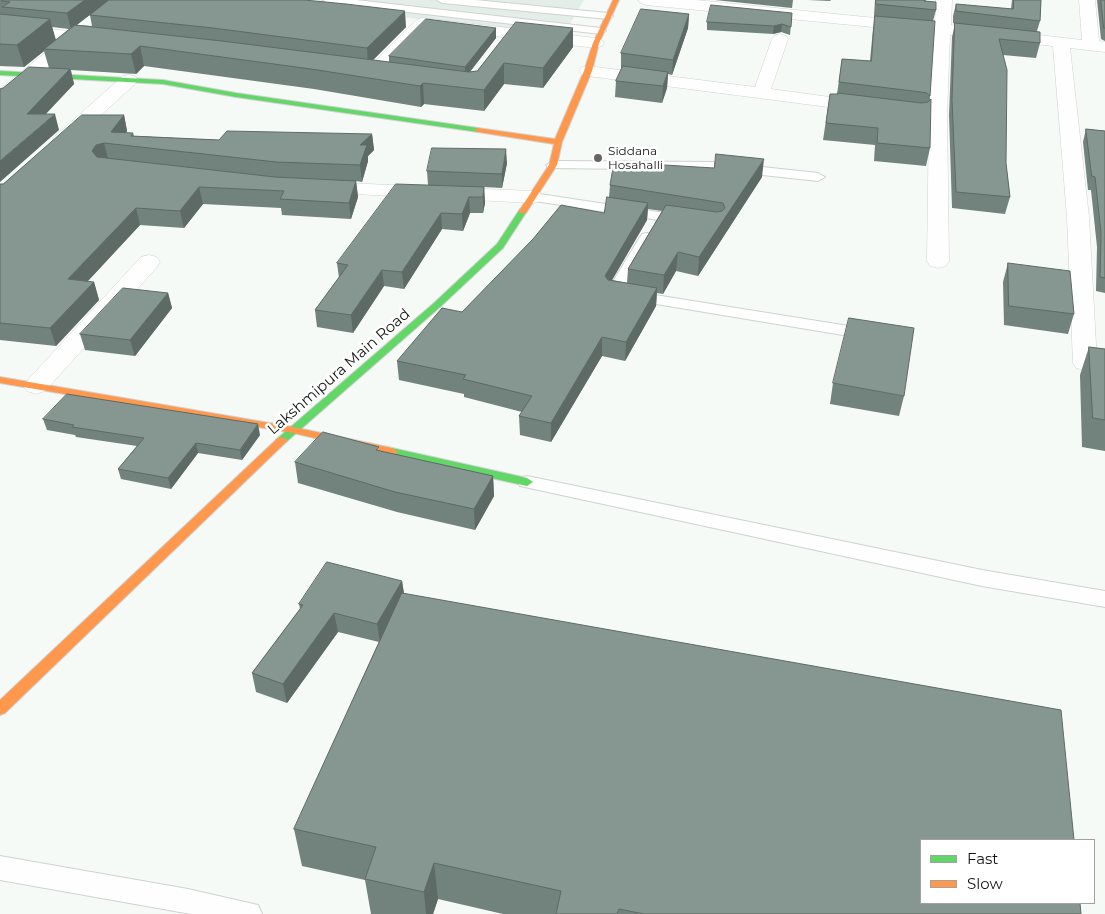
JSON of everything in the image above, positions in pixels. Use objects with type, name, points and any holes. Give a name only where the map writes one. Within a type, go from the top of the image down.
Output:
[{"type":"main road","name":"Lakshmipura Main Road","points":[[0,709],[293,430],[438,305],[500,246],[553,165],[558,142],[588,71],[598,37],[616,0]]},
{"type":"main road","points":[[0,74],[163,82],[236,95],[558,142]]},
{"type":"main road","points":[[0,380],[293,430],[527,482]]},
{"type":"street","points":[[646,0],[742,5],[840,18],[1098,46],[1087,0]]},
{"type":"street","points":[[840,18],[845,0]]},
{"type":"street","points":[[938,262],[938,115],[944,0]]},
{"type":"street","points":[[328,5],[422,23],[512,33],[598,37]]},
{"type":"street","points":[[372,74],[422,23]]},
{"type":"street","points":[[0,98],[91,24]]},
{"type":"street","points":[[0,30],[113,40]]},
{"type":"street","points":[[500,48],[512,33]]},
{"type":"street","points":[[761,94],[780,39]]},
{"type":"street","points":[[1061,42],[1078,217],[1085,363]]},
{"type":"street","points":[[352,71],[391,76]]},
{"type":"street","points":[[588,71],[888,109]]},
{"type":"street","points":[[50,150],[129,80]]},
{"type":"street","points":[[297,187],[533,197]]},
{"type":"street","points":[[36,386],[149,262]]},
{"type":"lane","points":[[442,0],[608,16]]},
{"type":"lane","points":[[328,5],[598,37]]},
{"type":"lane","points":[[553,165],[716,166],[818,177]]},
{"type":"lane","points":[[533,197],[697,222]]},
{"type":"lane","points":[[659,217],[614,293],[855,332]]},
{"type":"lane","points":[[527,482],[982,578],[1105,599]]},
{"type":"lane","points":[[0,868],[188,900],[248,914]]},
{"type":"shaded area","points":[[258,0],[584,0],[563,36]]},
{"type":"building","points":[[85,0],[67,13],[2,7],[10,2],[2,1]]},
{"type":"building","points":[[109,0],[304,0],[405,11],[367,48],[213,28],[90,15]]},
{"type":"building","points":[[876,0],[924,0],[936,2],[936,10],[876,4]]},
{"type":"building","points":[[1014,0],[1041,0],[1040,21],[956,11],[956,4],[1013,9]]},
{"type":"building","points":[[1101,0],[1105,0],[1105,28],[1104,28]]},
{"type":"building","points":[[711,5],[792,13],[791,27],[782,24],[774,26],[707,22]]},
{"type":"building","points":[[641,9],[689,14],[673,60],[621,53]]},
{"type":"building","points":[[0,14],[50,19],[17,45],[0,44]]},
{"type":"building","points":[[875,16],[935,21],[930,96],[927,93],[921,92],[839,82],[842,59],[871,61]]},
{"type":"building","points":[[426,19],[496,28],[465,67],[389,56]]},
{"type":"building","points":[[516,22],[573,28],[543,68],[504,63],[484,90],[423,83],[420,86],[140,46],[131,54],[44,49],[75,25],[222,41],[469,72],[477,71]]},
{"type":"building","points":[[955,23],[1040,32],[1040,43],[999,39],[1007,70],[1006,163],[1010,197],[956,192],[952,100]]},
{"type":"building","points":[[623,66],[668,72],[663,86],[616,81]]},
{"type":"building","points":[[29,67],[70,69],[27,114],[55,114],[0,161],[0,89]]},
{"type":"building","points":[[838,93],[921,103],[928,102],[931,99],[930,148],[877,143],[878,128],[826,123],[830,94]]},
{"type":"building","points":[[82,115],[124,115],[111,132],[133,133],[131,136],[219,140],[227,131],[372,134],[360,145],[367,145],[360,165],[276,162],[104,143],[96,145],[92,151],[97,157],[275,177],[356,181],[349,203],[280,199],[284,191],[199,187],[180,211],[136,208],[68,279],[94,282],[50,328],[0,323],[0,184],[3,184]]},
{"type":"building","points":[[1086,129],[1105,131],[1105,278],[1100,277],[1101,233],[1095,177],[1092,176]]},
{"type":"building","points":[[432,148],[506,149],[502,174],[427,171]]},
{"type":"building","points":[[716,154],[764,159],[699,257],[678,252],[664,275],[628,269],[666,205],[717,212],[725,208],[723,203],[610,185],[614,162],[714,168]]},
{"type":"building","points":[[396,184],[484,187],[483,197],[469,197],[462,214],[441,213],[402,272],[382,270],[351,315],[315,310],[348,265],[337,263]]},
{"type":"building","points":[[607,197],[648,203],[605,276],[608,280],[657,288],[626,342],[602,337],[551,423],[519,416],[532,396],[463,379],[466,375],[397,361],[442,308],[462,312],[533,239],[561,205],[604,213]]},
{"type":"building","points":[[1008,263],[1070,271],[1074,314],[1009,306]]},
{"type":"building","points":[[123,288],[168,293],[130,340],[80,334]]},
{"type":"building","points":[[849,318],[914,328],[904,396],[833,383]]},
{"type":"building","points":[[1089,347],[1105,349],[1105,420],[1093,418]]},
{"type":"building","points":[[67,394],[258,424],[240,450],[196,443],[168,478],[118,469],[144,438],[72,427],[74,425],[43,419]]},
{"type":"building","points":[[323,432],[379,447],[376,450],[493,476],[474,509],[395,492],[295,462]]},
{"type":"building","points":[[327,562],[402,581],[377,624],[334,613],[283,684],[252,673],[303,605],[299,604]]},
{"type":"building","points":[[402,593],[1061,710],[1074,839],[920,839],[920,904],[1080,904],[1081,914],[644,914],[619,909],[617,914],[556,914],[561,891],[434,863],[424,892],[365,879],[376,847],[294,829]]},
{"type":"traffic: fast","points":[[0,73],[163,82],[236,95],[478,130]]},
{"type":"traffic: fast","points":[[282,440],[437,305],[500,246],[523,211]]},
{"type":"traffic: fast","points":[[392,452],[527,482]]},
{"type":"traffic: slow","points":[[523,211],[553,165],[558,142],[588,71],[596,43],[616,0]]},
{"type":"traffic: slow","points":[[478,130],[558,142]]},
{"type":"traffic: slow","points":[[0,380],[293,430],[392,452]]},
{"type":"traffic: slow","points":[[0,709],[282,440]]},
{"type":"place","name":"Siddana Hosahalli","points":[[598,158]]}]
